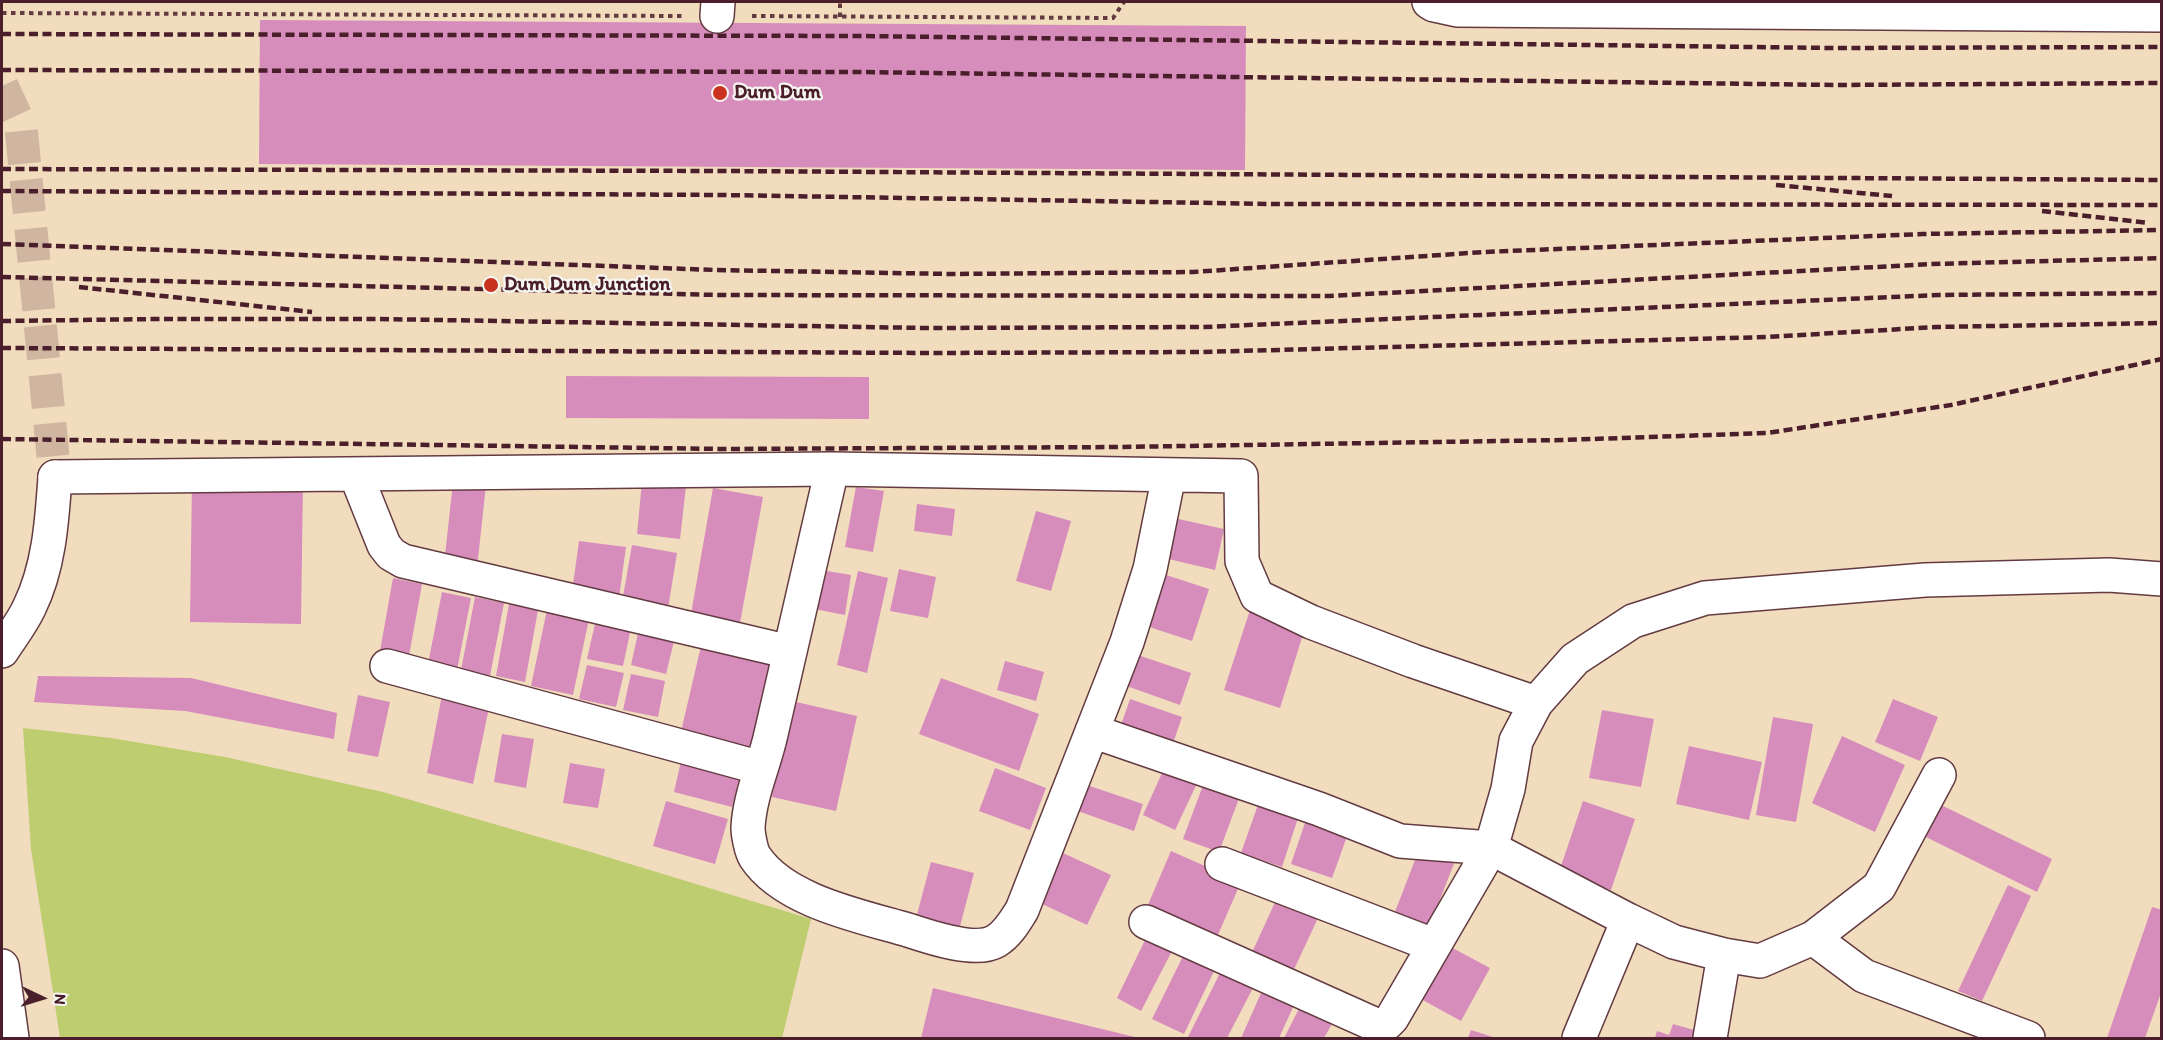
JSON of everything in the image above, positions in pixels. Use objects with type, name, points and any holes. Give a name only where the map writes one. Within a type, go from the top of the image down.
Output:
[{"type":"street","points":[[1429,2],[1456,10],[2162,15]]},
{"type":"street","points":[[832,469],[770,742],[754,787],[748,828],[754,856],[777,880],[809,898],[842,911],[947,942],[974,944],[995,942],[1009,930],[1022,910],[1127,642],[1150,569],[1169,475]]},
{"type":"street","points":[[2,651],[29,610],[38,586],[46,556],[55,477],[832,469],[1241,476],[1242,561],[1257,596],[1311,622],[1413,661],[1536,703]]},
{"type":"street","points":[[356,475],[381,539],[391,554],[403,561],[790,652]]},
{"type":"street","points":[[1146,922],[1376,1025],[1386,1024],[1392,1018],[1491,848],[1508,789],[1516,741],[1536,703],[1575,659],[1632,621],[1706,598],[1925,580],[2109,575],[2162,579]]},
{"type":"street","points":[[387,666],[761,768]]},
{"type":"street","points":[[1092,731],[1319,809],[1400,841],[1491,848],[1628,921],[1674,942],[1724,955],[1760,961],[1814,938],[1879,887],[1939,775]]},
{"type":"street","points":[[1222,864],[1433,945]]},
{"type":"street","points":[[1580,1038],[1628,921]]},
{"type":"street","points":[[1814,938],[1864,976],[2028,1038]]},
{"type":"street","points":[[1710,1038],[1724,955]]},
{"type":"street","points":[[2,966],[12,1038]]},
{"type":"path","points":[[840,2],[840,16]]},
{"type":"path","points":[[2,13],[718,9],[840,16],[1113,18],[1124,2]]},
{"type":"green space","points":[[23,728],[111,738],[225,757],[383,792],[811,919],[782,1038],[60,1038],[31,849]]},
{"type":"building","name":"Dum Dum","points":[[260,20],[1246,26],[1245,170],[259,164]]},
{"type":"building","points":[[566,376],[869,377],[869,419],[566,418]]},
{"type":"building","points":[[192,480],[303,481],[301,624],[190,622]]},
{"type":"building","points":[[453,482],[486,485],[477,568],[444,565]]},
{"type":"building","points":[[642,482],[686,486],[680,539],[637,534]]},
{"type":"building","points":[[856,487],[884,491],[873,552],[845,547]]},
{"type":"building","points":[[713,488],[763,497],[740,623],[691,614]]},
{"type":"building","points":[[917,504],[955,509],[952,536],[914,531]]},
{"type":"building","points":[[1036,511],[1071,521],[1051,591],[1016,581]]},
{"type":"building","points":[[1169,517],[1224,529],[1215,570],[1160,557]]},
{"type":"building","points":[[579,541],[626,547],[619,598],[572,592]]},
{"type":"building","points":[[632,545],[677,553],[667,615],[621,608]]},
{"type":"building","points":[[815,569],[851,575],[845,615],[809,608]]},
{"type":"building","points":[[899,569],[936,577],[928,618],[890,611]]},
{"type":"building","points":[[858,571],[888,578],[867,673],[837,665]]},
{"type":"building","points":[[1154,571],[1209,589],[1192,641],[1137,623]]},
{"type":"building","points":[[393,578],[422,584],[409,656],[380,651]]},
{"type":"building","points":[[442,592],[471,598],[457,670],[428,664]]},
{"type":"building","points":[[475,597],[504,603],[490,676],[461,670]]},
{"type":"building","points":[[509,604],[538,610],[525,682],[496,676]]},
{"type":"building","points":[[548,605],[590,614],[573,695],[531,686]]},
{"type":"building","points":[[1250,610],[1305,628],[1280,708],[1224,690]]},
{"type":"building","points":[[597,615],[632,623],[623,666],[587,659]]},
{"type":"building","points":[[640,624],[676,633],[666,674],[631,665]]},
{"type":"building","points":[[701,646],[772,663],[750,752],[680,736]]},
{"type":"building","points":[[1132,653],[1191,673],[1180,705],[1121,684]]},
{"type":"building","points":[[1005,661],[1044,672],[1036,701],[997,690]]},
{"type":"building","points":[[587,665],[624,673],[616,707],[579,699]]},
{"type":"building","points":[[631,674],[665,681],[658,717],[623,710]]},
{"type":"building","points":[[38,676],[191,678],[337,713],[334,739],[185,711],[34,702]]},
{"type":"building","points":[[941,678],[1039,714],[1019,771],[919,734]]},
{"type":"building","points":[[358,695],[390,702],[378,757],[347,751]]},
{"type":"building","points":[[442,695],[489,708],[473,784],[427,773]]},
{"type":"building","points":[[1130,699],[1182,717],[1170,752],[1118,734]]},
{"type":"building","points":[[1893,699],[1938,717],[1920,761],[1875,742]]},
{"type":"building","points":[[792,701],[857,716],[836,811],[772,797]]},
{"type":"building","points":[[1602,710],[1654,719],[1641,787],[1589,778]]},
{"type":"building","points":[[1773,717],[1813,724],[1796,822],[1756,815]]},
{"type":"building","points":[[502,734],[534,739],[526,788],[494,782]]},
{"type":"building","points":[[1842,736],[1905,765],[1875,832],[1812,803]]},
{"type":"building","points":[[1689,746],[1762,762],[1749,820],[1676,804]]},
{"type":"building","points":[[682,757],[741,772],[732,807],[674,792]]},
{"type":"building","points":[[1167,762],[1200,777],[1175,830],[1143,815]]},
{"type":"building","points":[[570,763],[605,769],[598,808],[563,803]]},
{"type":"building","points":[[995,768],[1046,788],[1030,830],[979,811]]},
{"type":"building","points":[[1205,780],[1241,793],[1219,852],[1183,839]]},
{"type":"building","points":[[1081,783],[1143,804],[1134,831],[1072,809]]},
{"type":"building","points":[[1260,799],[1300,812],[1282,867],[1241,853]]},
{"type":"building","points":[[666,801],[728,819],[715,864],[653,846]]},
{"type":"building","points":[[1583,801],[1635,819],[1611,890],[1559,872]]},
{"type":"building","points":[[1941,805],[2052,859],[2037,892],[1926,837]]},
{"type":"building","points":[[1307,817],[1349,831],[1332,878],[1291,864]]},
{"type":"building","points":[[1420,847],[1455,861],[1428,930],[1393,917]]},
{"type":"building","points":[[1171,851],[1241,882],[1217,937],[1147,907]]},
{"type":"building","points":[[1063,853],[1111,875],[1087,925],[1040,903]]},
{"type":"building","points":[[931,862],[974,873],[958,934],[915,922]]},
{"type":"building","points":[[2008,885],[2031,896],[1982,1001],[1958,991]]},
{"type":"building","points":[[1277,898],[1318,918],[1290,978],[1249,959]]},
{"type":"building","points":[[2152,907],[2162,910],[2162,990],[2145,1038],[2107,1038]]},
{"type":"building","points":[[1147,936],[1173,949],[1141,1011],[1117,998]]},
{"type":"building","points":[[1447,945],[1490,968],[1461,1021],[1419,998]]},
{"type":"building","points":[[1185,952],[1216,967],[1184,1034],[1152,1019]]},
{"type":"building","points":[[1221,971],[1253,988],[1227,1038],[1188,1037]]},
{"type":"building","points":[[933,988],[1139,1038],[921,1038]]},
{"type":"building","points":[[1262,991],[1294,1005],[1279,1038],[1241,1038]]},
{"type":"building","points":[[1301,1005],[1333,1022],[1324,1038],[1284,1038]]},
{"type":"building","points":[[1673,1024],[1701,1032],[1700,1038],[1655,1038],[1657,1031],[1669,1035]]},
{"type":"building","points":[[1471,1030],[1496,1038],[1468,1038]]},
{"type":"tunnel","points":[[2,86],[21,127],[55,477]]},
{"type":"railway","points":[[2,34],[859,36],[1834,48],[2162,47]]},
{"type":"railway","points":[[2,70],[858,72],[1834,85],[2162,83]]},
{"type":"railway","points":[[2,169],[2162,180]]},
{"type":"railway","points":[[1776,185],[1892,196]]},
{"type":"railway","points":[[2,191],[722,195],[1274,204],[2162,205]]},
{"type":"railway","points":[[2042,211],[2149,223]]},
{"type":"railway","points":[[2,244],[716,270],[952,274],[1193,272],[1484,252],[1923,234],[2162,230]]},
{"type":"railway","points":[[2,277],[718,295],[1329,296],[1932,264],[2162,258]]},
{"type":"railway","points":[[79,287],[312,312]]},
{"type":"railway","points":[[2,321],[379,319],[926,328],[1204,327],[1939,295],[2162,293]]},
{"type":"railway","points":[[2,348],[930,353],[1201,352],[1767,337],[1936,327],[2162,323]]},
{"type":"railway","points":[[2,439],[722,449],[1121,447],[1563,440],[1767,433],[1951,405],[2162,359]]},
{"type":"place","name":"Dum Dum","points":[[720,93]]},
{"type":"place","name":"Dum Dum Junction","points":[[491,285]]}]
